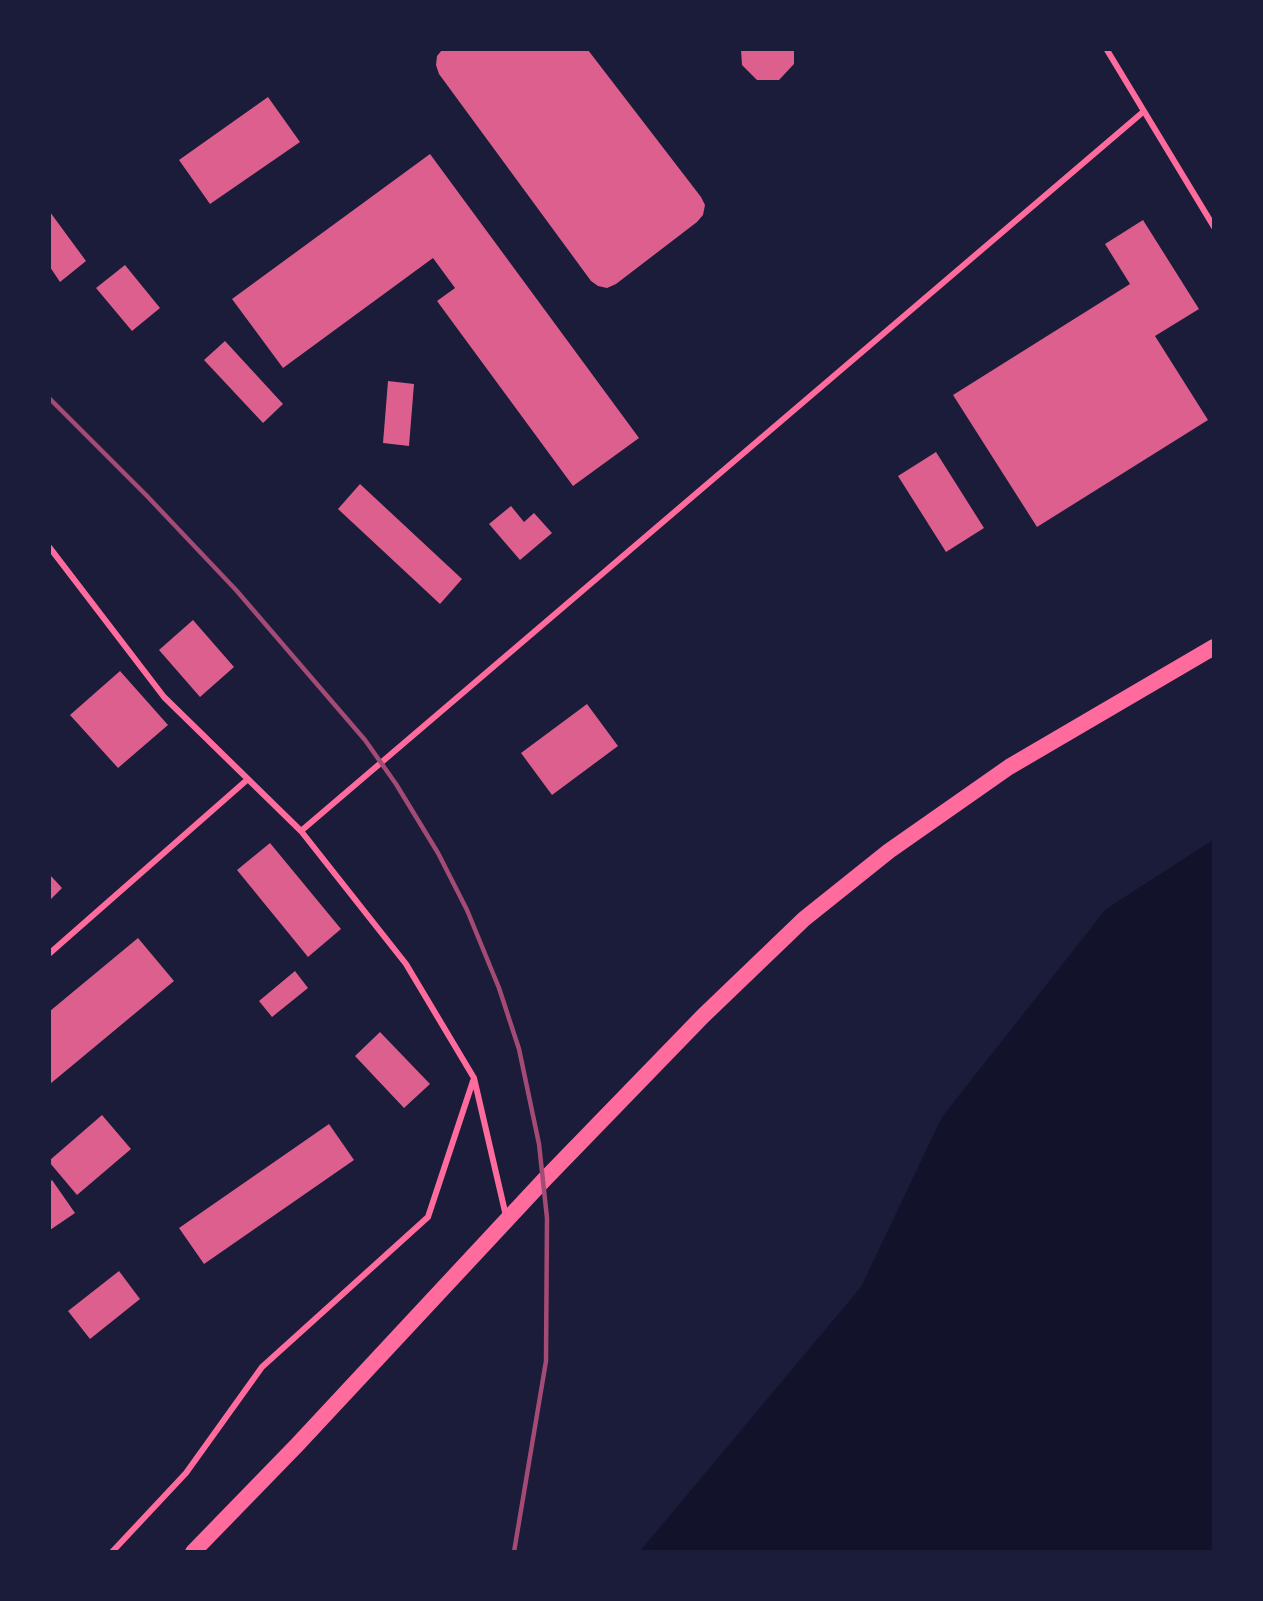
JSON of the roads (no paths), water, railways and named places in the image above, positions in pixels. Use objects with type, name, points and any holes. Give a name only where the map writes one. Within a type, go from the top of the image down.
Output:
[{"type":"highway","points":[[193,1551],[297,1445],[507,1219],[703,1016],[804,919],[889,851],[1010,767],[1214,647]]},
{"type":"street","points":[[1107,50],[1214,227]]},
{"type":"street","points":[[301,831],[1143,112]]},
{"type":"street","points":[[50,548],[164,697],[301,831],[406,964],[474,1078],[507,1219]]},
{"type":"street","points":[[50,953],[248,779]]},
{"type":"street","points":[[112,1551],[186,1473],[262,1367],[428,1217],[474,1078]]},
{"type":"railway","points":[[50,399],[147,496],[236,590],[365,740],[396,784],[438,853],[467,910],[499,988],[519,1049],[539,1144],[547,1218],[546,1361],[514,1552]]}]
